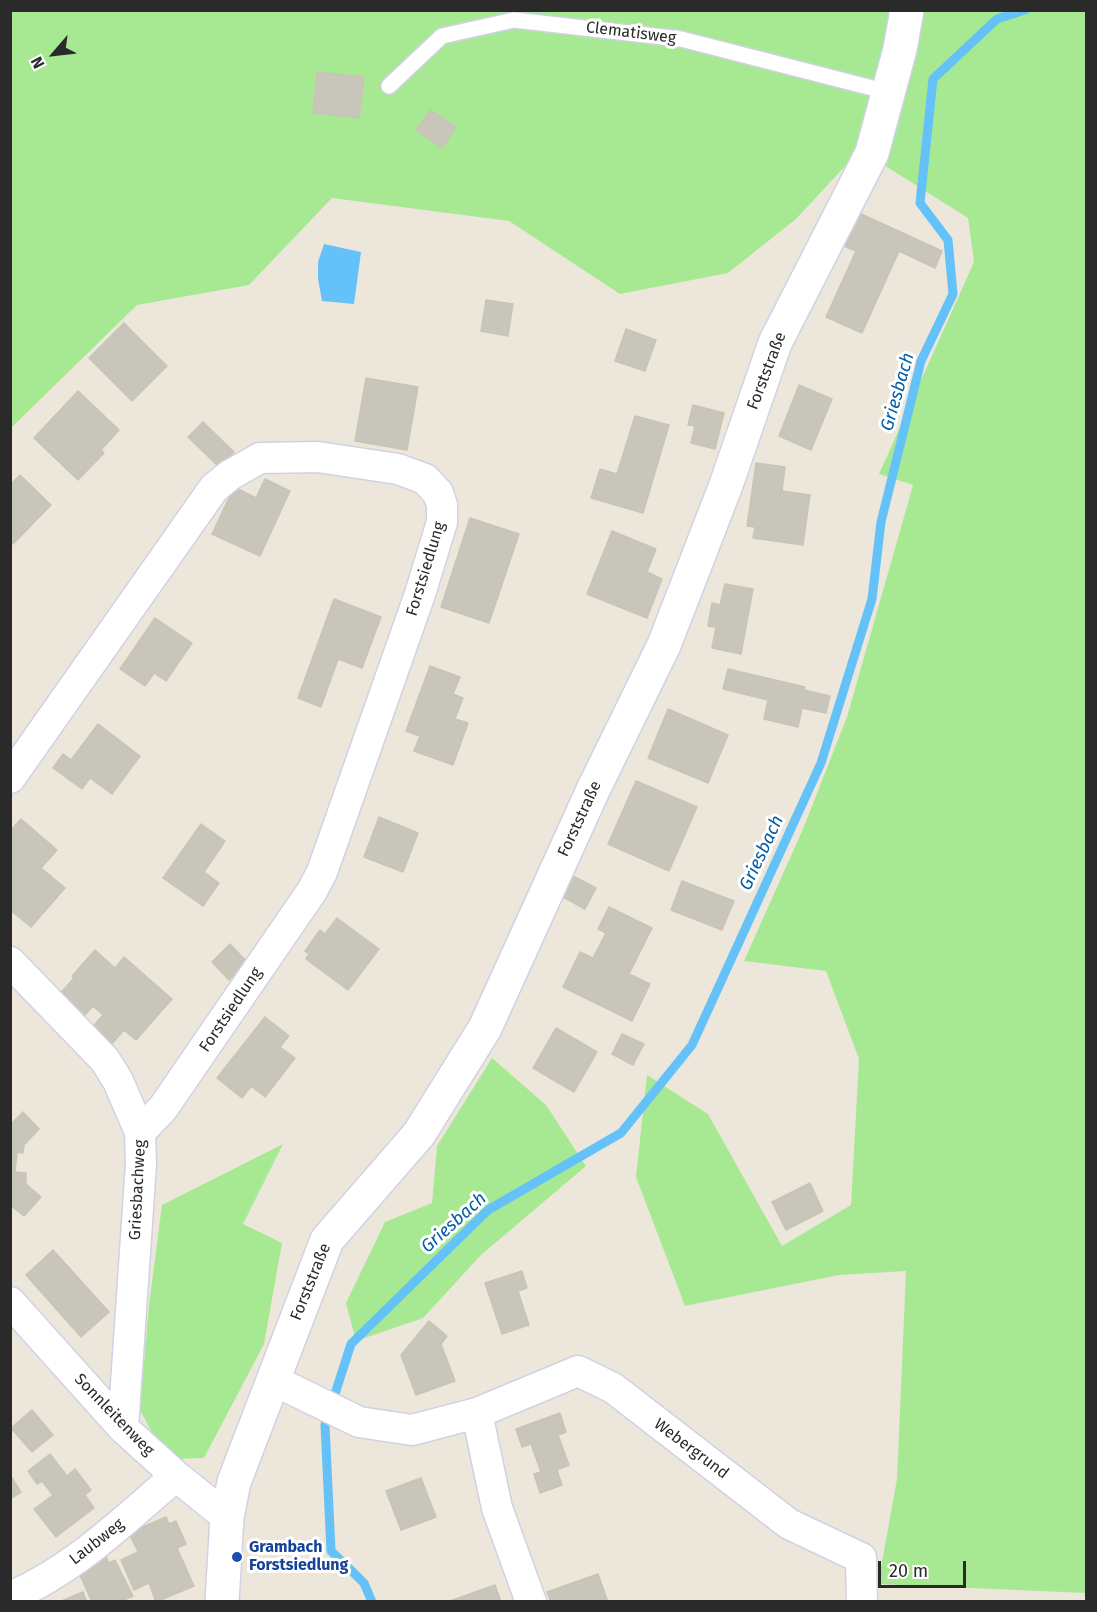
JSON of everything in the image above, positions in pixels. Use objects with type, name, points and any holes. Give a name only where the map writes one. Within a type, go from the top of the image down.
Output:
[{"type":"street","name":"Forststraße","points":[[222,1602],[227,1517],[234,1482],[327,1239],[419,1134],[485,1028],[593,790],[664,645],[726,485],[775,343],[872,153],[900,49],[907,10]]},
{"type":"street","name":"Forstsiedlung","points":[[10,778],[214,488],[230,475],[260,458],[318,457],[398,469],[425,480],[438,493],[442,505],[442,522],[420,594],[322,872],[312,891],[163,1108],[140,1132]]},
{"type":"street","name":"Griesbachweg","points":[[10,962],[105,1060],[118,1081],[140,1132],[141,1164],[123,1428]]},
{"type":"street","name":"Sonnleitenweg","points":[[10,1302],[123,1428],[176,1476],[227,1517]]},
{"type":"street","name":"Webergrund","points":[[273,1380],[359,1422],[412,1430],[477,1413],[578,1371],[613,1388],[789,1524],[861,1558],[862,1602]]},
{"type":"street","points":[[477,1413],[496,1508],[531,1602]]},
{"type":"street","name":"Laubweg","points":[[10,1597],[33,1587],[72,1563],[176,1476]]},
{"type":"lane","name":"Clematisweg","points":[[389,86],[442,36],[514,20],[681,39],[888,92]]},
{"type":"green space","points":[[11,11],[1086,11],[1086,1593],[878,1584],[897,1479],[906,1271],[839,1275],[685,1306],[636,1177],[647,1075],[708,1114],[782,1246],[851,1205],[859,1059],[826,971],[744,961],[803,829],[847,717],[913,485],[879,474],[974,262],[968,218],[860,150],[796,219],[728,273],[620,294],[509,221],[332,198],[249,285],[137,305],[11,428]]},
{"type":"green space","points":[[492,1058],[546,1105],[586,1166],[481,1255],[423,1318],[356,1341],[346,1303],[385,1222],[432,1203],[437,1146]]},
{"type":"green space","points":[[283,1144],[243,1224],[282,1243],[264,1344],[204,1458],[173,1459],[158,1444],[140,1410],[149,1305],[162,1205]]},
{"type":"water","points":[[324,244],[361,252],[354,304],[322,301],[318,262]]},
{"type":"building","points":[[317,72],[364,77],[359,118],[313,113]]},
{"type":"building","points":[[430,110],[456,127],[442,148],[416,130]]},
{"type":"building","points":[[859,213],[942,251],[935,268],[899,251],[862,333],[826,317],[856,251],[844,246]]},
{"type":"building","points":[[486,300],[513,304],[508,336],[481,331]]},
{"type":"building","points":[[124,323],[167,366],[132,401],[89,358]]},
{"type":"building","points":[[626,329],[656,340],[645,371],[615,361]]},
{"type":"building","points":[[366,378],[418,387],[407,450],[355,441]]},
{"type":"building","points":[[799,385],[832,399],[811,450],[779,436]]},
{"type":"building","points":[[78,391],[119,430],[101,450],[104,453],[78,480],[34,438]]},
{"type":"building","points":[[693,405],[724,413],[715,449],[691,443],[695,426],[688,425]]},
{"type":"building","points":[[635,416],[669,425],[643,513],[591,498],[600,469],[617,474]]},
{"type":"building","points":[[203,422],[234,452],[219,467],[188,437]]},
{"type":"building","points":[[756,463],[785,467],[782,491],[810,495],[803,545],[753,538],[755,527],[747,526]]},
{"type":"building","points":[[20,475],[51,505],[13,544],[10,541],[10,485]]},
{"type":"building","points":[[265,479],[290,491],[260,556],[212,534],[234,487],[256,498]]},
{"type":"building","points":[[470,518],[519,534],[489,623],[441,607]]},
{"type":"building","points":[[612,531],[656,549],[647,572],[662,579],[647,618],[587,594]]},
{"type":"building","points":[[725,584],[753,589],[741,654],[712,648],[716,627],[708,626],[712,603],[720,605]]},
{"type":"building","points":[[334,599],[381,617],[362,668],[338,659],[321,707],[298,698]]},
{"type":"building","points":[[155,618],[192,643],[166,681],[154,673],[145,686],[120,669]]},
{"type":"building","points":[[430,666],[460,677],[453,694],[463,698],[455,719],[468,723],[453,765],[414,751],[420,736],[406,731]]},
{"type":"building","points":[[728,669],[805,687],[804,690],[830,696],[826,713],[802,708],[798,727],[764,719],[768,700],[723,689]]},
{"type":"building","points":[[668,709],[728,735],[708,783],[648,758]]},
{"type":"building","points":[[98,724],[140,756],[112,794],[90,778],[82,789],[53,768],[63,754],[71,760]]},
{"type":"building","points":[[636,781],[697,807],[669,871],[608,844]]},
{"type":"building","points":[[379,817],[418,833],[403,872],[364,857]]},
{"type":"building","points":[[21,819],[57,850],[41,868],[65,888],[31,927],[10,910],[10,831]]},
{"type":"building","points":[[201,824],[225,841],[204,872],[219,883],[203,906],[163,878]]},
{"type":"building","points":[[573,876],[596,888],[585,909],[563,897]]},
{"type":"building","points":[[682,881],[734,901],[722,930],[671,910]]},
{"type":"building","points":[[609,907],[652,928],[629,974],[650,984],[632,1021],[563,987],[580,952],[593,958],[606,933],[598,929]]},
{"type":"building","points":[[337,918],[379,949],[348,990],[306,959],[309,954],[305,951],[320,930],[325,934]]},
{"type":"building","points":[[230,944],[248,963],[229,980],[212,962]]},
{"type":"building","points":[[95,950],[115,968],[124,957],[172,999],[136,1040],[124,1030],[110,1046],[91,1029],[103,1015],[93,1006],[83,1017],[58,996]]},
{"type":"building","points":[[265,1017],[289,1036],[280,1047],[295,1058],[265,1097],[251,1086],[242,1098],[217,1078]]},
{"type":"building","points":[[556,1028],[597,1052],[574,1092],[533,1068]]},
{"type":"building","points":[[622,1034],[644,1044],[633,1065],[612,1054]]},
{"type":"building","points":[[23,1112],[39,1129],[24,1145],[23,1153],[17,1152],[15,1172],[26,1173],[26,1184],[41,1197],[24,1216],[10,1205],[10,1125]]},
{"type":"building","points":[[810,1183],[823,1211],[786,1230],[772,1202]]},
{"type":"building","points":[[53,1250],[109,1312],[81,1337],[26,1275]]},
{"type":"building","points":[[522,1271],[527,1288],[518,1291],[529,1325],[502,1334],[485,1283]]},
{"type":"building","points":[[429,1321],[447,1336],[441,1344],[455,1381],[416,1395],[401,1355]]},
{"type":"building","points":[[32,1410],[53,1435],[32,1452],[11,1428]]},
{"type":"building","points":[[560,1413],[566,1432],[558,1435],[569,1465],[557,1470],[562,1485],[540,1493],[534,1474],[541,1472],[531,1444],[522,1447],[516,1429]]},
{"type":"building","points":[[50,1454],[67,1476],[75,1469],[91,1490],[85,1495],[94,1508],[56,1537],[34,1509],[53,1495],[42,1481],[37,1484],[28,1471]]},
{"type":"building","points":[[10,1475],[21,1492],[10,1499]]},
{"type":"building","points":[[421,1478],[436,1517],[401,1530],[386,1491]]},
{"type":"building","points":[[166,1517],[169,1524],[176,1521],[186,1544],[177,1548],[194,1586],[156,1602],[149,1583],[134,1590],[121,1560],[138,1552],[129,1533]]},
{"type":"building","points":[[105,1554],[109,1563],[115,1560],[133,1596],[119,1602],[92,1602],[79,1573]]},
{"type":"building","points":[[598,1574],[608,1602],[551,1602],[547,1592]]},
{"type":"building","points":[[495,1585],[501,1602],[450,1601]]},
{"type":"building","points":[[83,1592],[87,1602],[59,1602]]},
{"type":"waterway","name":"Griesbach","points":[[372,1602],[364,1583],[331,1551],[325,1425],[351,1344],[488,1210],[621,1133],[692,1045],[821,763],[872,599],[881,522],[921,361],[953,294],[948,240],[920,203],[933,79],[997,19],[1025,10]]},
{"type":"place","name":"Grambach Forstsiedlung","points":[[237,1557]]}]
